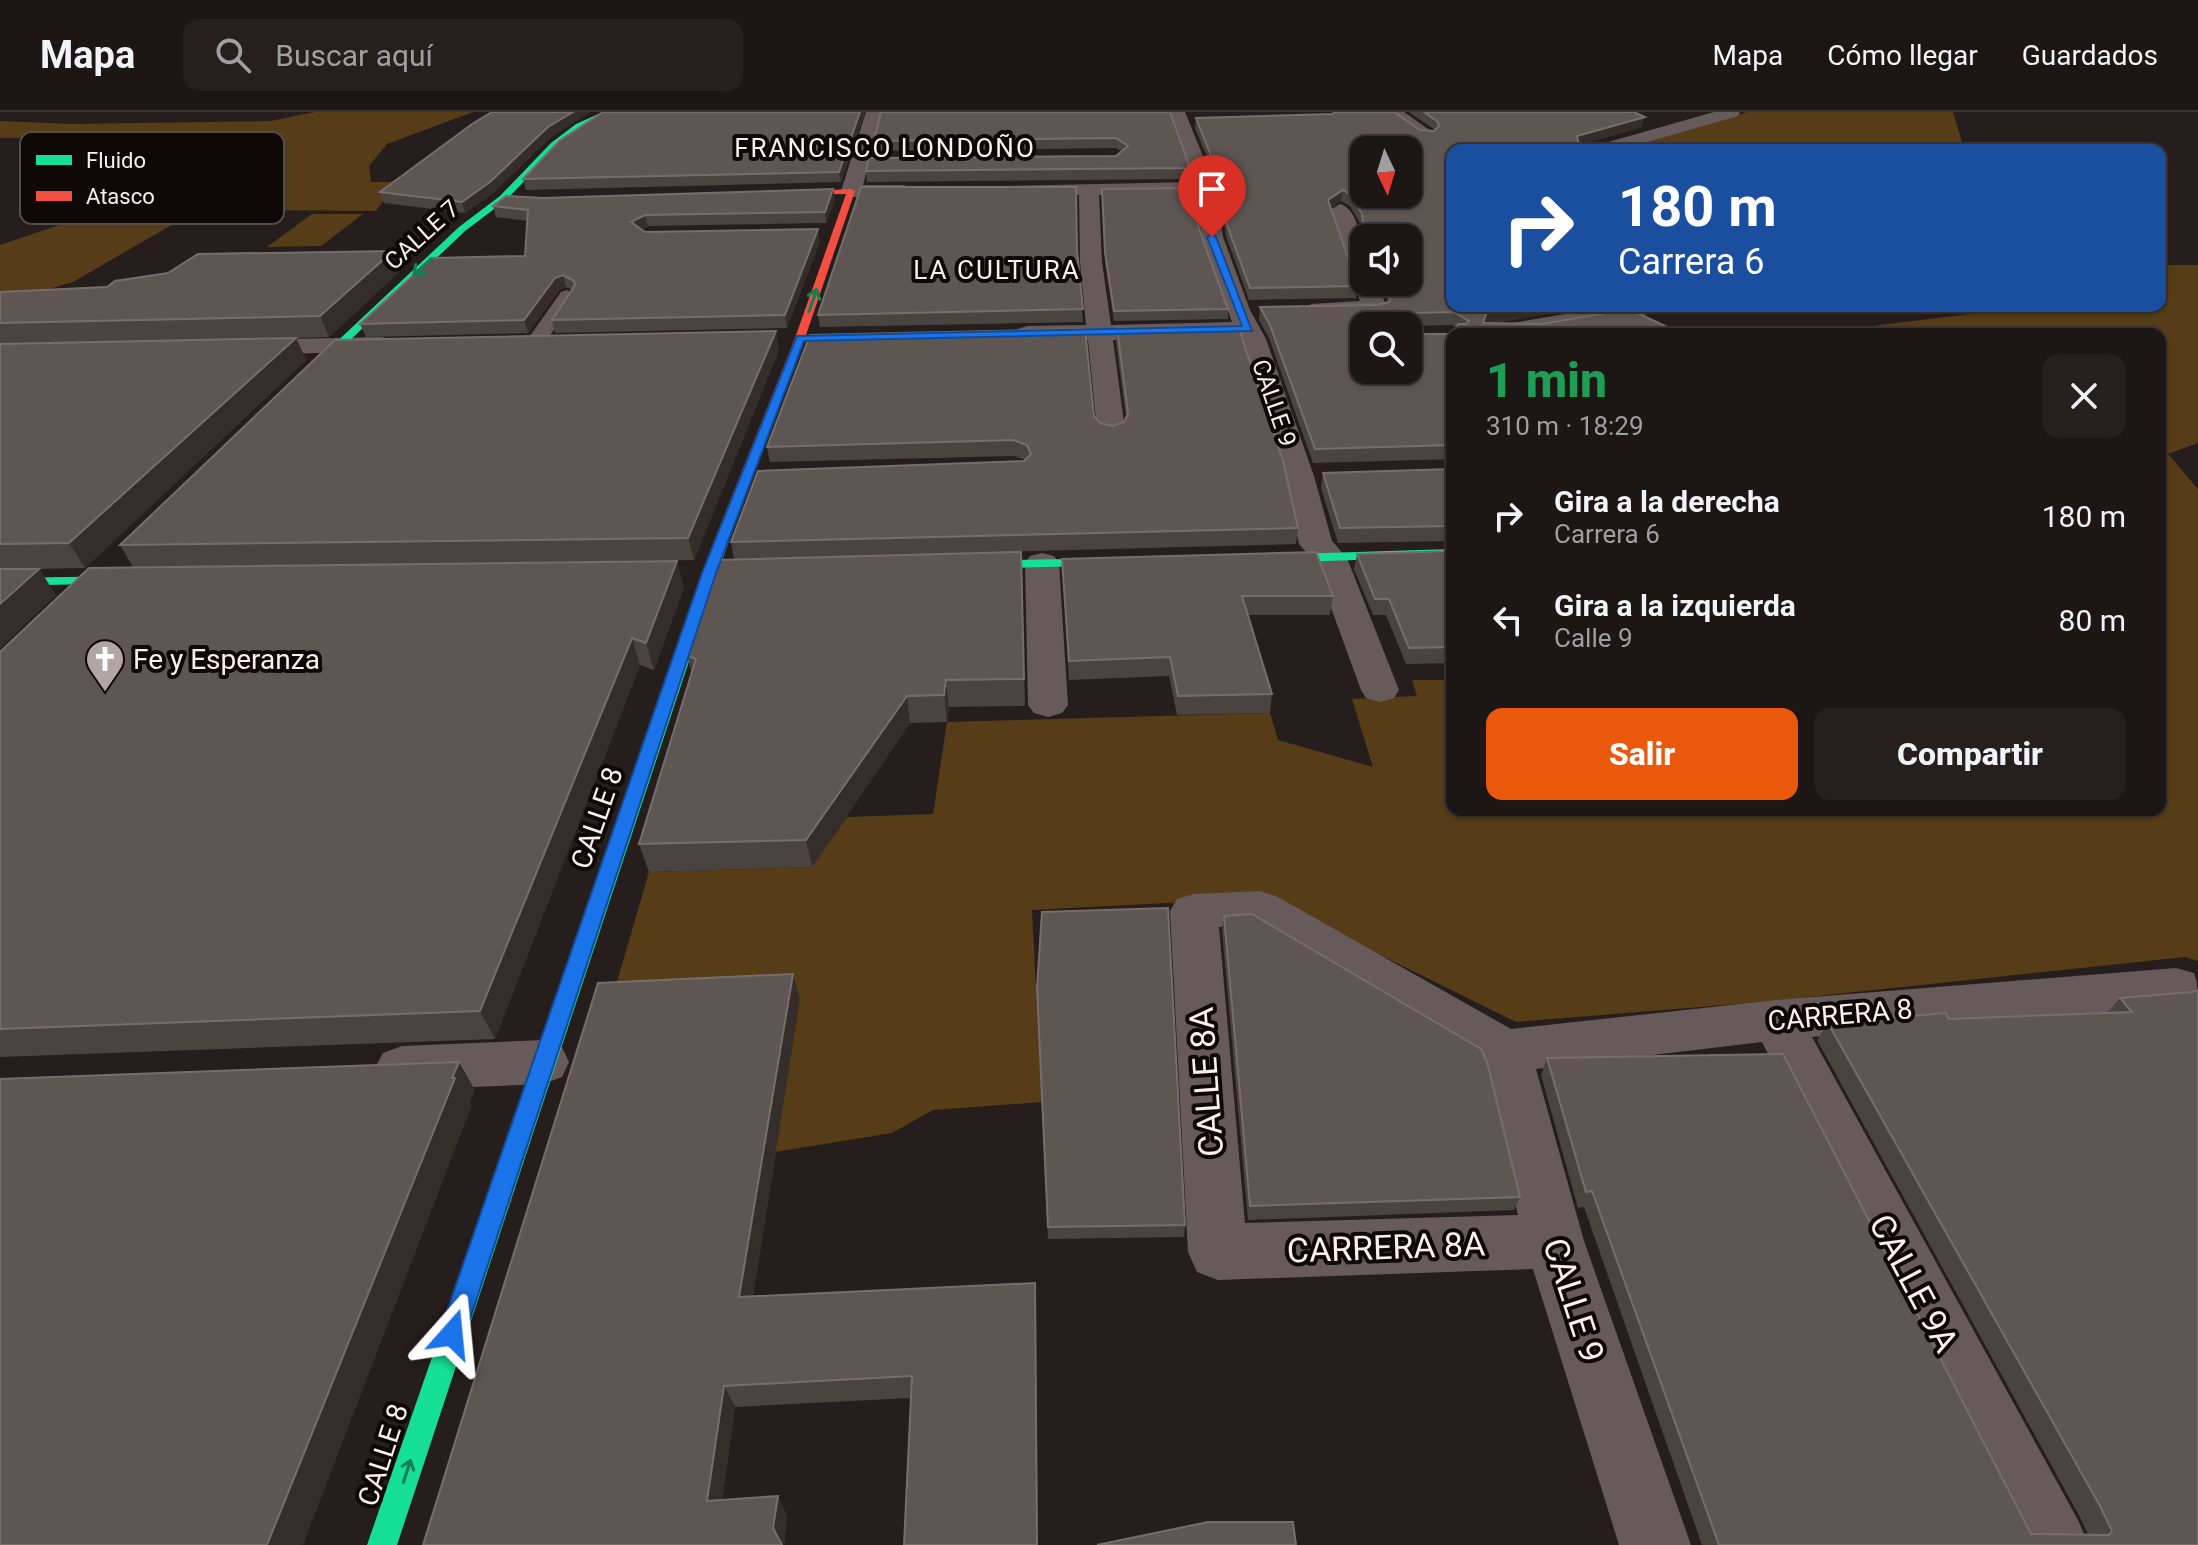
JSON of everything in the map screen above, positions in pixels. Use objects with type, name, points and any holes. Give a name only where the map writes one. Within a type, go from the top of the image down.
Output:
[{"type":"main road","name":"CALLE 7","points":[[282,399],[462,229],[503,198],[554,145],[579,126],[608,112]]},
{"type":"main road","points":[[759,194],[851,191]]},
{"type":"main road","name":"CALLE 8","points":[[382,1545],[709,573],[800,338],[829,232],[851,191]]},
{"type":"main road","points":[[503,198],[532,199]]},
{"type":"main road","points":[[1234,560],[1446,553]]},
{"type":"main road","points":[[73,601],[116,560]]},
{"type":"main road","points":[[947,566],[1138,561]]},
{"type":"main road","points":[[0,582],[157,580]]},
{"type":"street","name":"CALLE 8","points":[[851,191],[867,160],[874,112]]},
{"type":"street","points":[[1393,112],[1426,134]]},
{"type":"street","points":[[1621,144],[1732,112]]},
{"type":"street","name":"CALLE 9","points":[[1185,117],[1206,188],[1212,237],[1247,326],[1299,476],[1316,544],[1330,558],[1380,690]]},
{"type":"street","points":[[992,190],[1206,188]]},
{"type":"street","points":[[1089,189],[1091,262],[1111,430]]},
{"type":"street","points":[[851,191],[930,191]]},
{"type":"street","points":[[1340,210],[1350,238]]},
{"type":"street","points":[[1299,309],[1375,308],[1371,296]]},
{"type":"street","points":[[1247,326],[1268,309]]},
{"type":"street","points":[[1515,328],[1562,314],[1585,312]]},
{"type":"street","points":[[1001,334],[1247,326],[1281,339]]},
{"type":"street","points":[[769,338],[831,337]]},
{"type":"street","points":[[505,343],[567,342]]},
{"type":"street","points":[[215,349],[414,345]]},
{"type":"street","points":[[749,475],[780,474]]},
{"type":"street","points":[[1299,476],[1330,475]]},
{"type":"street","points":[[1042,563],[1048,705]]},
{"type":"street","name":"CALLE 8A","points":[[1218,1252],[1194,911],[1259,908],[1505,1051]]},
{"type":"street","name":"CARRERA 8","points":[[1505,1051],[1776,1020],[2176,987]]},
{"type":"street","name":"CALLE 9A","points":[[1776,1020],[2053,1545]]},
{"type":"street","name":"CALLE 9","points":[[1505,1051],[1554,1241],[1655,1545]]},
{"type":"street","points":[[351,1069],[543,1062]]},
{"type":"street","name":"CARRERA 8A","points":[[1218,1252],[1554,1241]]},
{"type":"lane","points":[[535,343],[567,296]]},
{"type":"shaded area","points":[[314,112],[473,112],[387,144],[369,166],[371,182],[434,182],[382,202],[376,211],[284,210],[284,132],[20,132],[20,138],[0,138],[0,121],[71,124],[271,121]]},
{"type":"shaded area","points":[[1747,112],[1953,112],[1962,142],[1921,144],[1641,144]]},
{"type":"shaded area","points":[[312,214],[363,214],[321,246],[267,247]]},
{"type":"shaded area","points":[[62,224],[173,224],[73,282],[21,297],[0,298],[0,245]]},
{"type":"shaded area","points":[[2166,265],[2198,265],[2198,443],[2168,454],[2198,489],[2198,961],[2185,957],[1761,1002],[1516,1022],[1265,898],[1032,910],[1042,1102],[933,1110],[892,1133],[775,1152],[609,1009],[649,872],[812,867],[847,817],[933,814],[947,722],[1270,713],[1278,740],[1373,767],[1352,699],[1417,696],[1412,680],[1446,680],[1446,816],[2166,816],[2166,328],[1855,328],[1987,312],[2166,312]]},
{"type":"building","points":[[492,112],[573,112],[548,127],[490,182],[462,202],[380,192],[472,124]]},
{"type":"building","points":[[603,112],[860,112],[839,172],[523,179],[559,141]]},
{"type":"building","points":[[881,112],[1170,112],[1190,168],[866,171],[869,158],[1116,156],[1128,146],[1116,138],[874,141]]},
{"type":"building","points":[[1394,112],[1420,130],[1434,131],[1439,126],[1438,122],[1424,112],[1634,112],[1645,117],[1577,136],[1579,144],[1446,144],[1446,312],[1454,312],[1422,313],[1350,312],[1350,384],[1422,384],[1422,334],[1446,334],[1446,445],[1315,449],[1270,325],[1260,307],[1377,305],[1389,302],[1391,296],[1422,296],[1422,224],[1363,224],[1359,208],[1422,208],[1422,136],[1350,136],[1350,194],[1343,190],[1328,200],[1350,263],[1350,286],[1250,288],[1227,225],[1219,176],[1196,118]]},
{"type":"building","points":[[861,187],[1076,187],[1077,250],[1083,309],[818,315]]},
{"type":"building","points":[[1195,188],[1199,229],[1228,309],[1114,311],[1105,252],[1102,189]]},
{"type":"building","points":[[833,189],[825,212],[645,215],[631,222],[645,232],[818,229],[785,315],[552,320],[575,285],[574,281],[563,275],[555,278],[524,320],[360,324],[432,258],[525,256],[528,210],[493,206],[506,196],[543,198]]},
{"type":"building","points":[[393,251],[320,316],[0,323],[0,292],[107,287],[115,281],[168,273],[198,254]]},
{"type":"building","points":[[1454,312],[1492,312],[1486,314],[1483,323],[1542,324],[1612,312],[1635,312],[1669,328],[1457,328],[1458,324],[1469,321]]},
{"type":"building","points":[[1238,326],[1283,461],[1298,528],[731,542],[758,471],[1024,461],[1031,454],[1027,445],[1013,440],[767,447],[810,335],[1085,329],[1094,416],[1100,423],[1112,426],[1124,422],[1128,414],[1117,328]]},
{"type":"building","points":[[776,331],[688,538],[120,545],[335,340]]},
{"type":"building","points":[[296,338],[69,543],[0,544],[0,344]]},
{"type":"building","points":[[1446,469],[1446,526],[1340,528],[1323,473]]},
{"type":"building","points":[[1446,551],[1446,647],[1409,648],[1389,599],[1375,599],[1357,554]]},
{"type":"building","points":[[1021,552],[1024,679],[946,680],[944,695],[907,696],[806,840],[639,844],[696,659],[687,656],[719,560]]},
{"type":"building","points":[[1316,552],[1333,596],[1242,596],[1272,694],[1178,696],[1170,657],[1069,661],[1062,559]]},
{"type":"building","points":[[677,561],[646,643],[632,638],[480,1011],[0,1029],[0,652],[89,568]]},
{"type":"building","points":[[0,569],[39,569],[0,604]]},
{"type":"building","points":[[1168,908],[1185,1225],[1048,1227],[1037,988],[1042,912]]},
{"type":"building","points":[[1252,914],[1481,1049],[1487,1062],[1520,1197],[1250,1206],[1224,916]]},
{"type":"building","points":[[793,974],[739,1297],[1035,1283],[1037,1545],[904,1545],[912,1376],[724,1386],[707,1501],[778,1496],[773,1528],[782,1545],[423,1545],[598,983]]},
{"type":"building","points":[[2198,990],[2198,1545],[1719,1545],[1592,1191],[1586,1192],[1547,1058],[1783,1054],[2031,1534],[2109,1535],[2112,1531],[2100,1506],[1828,1023],[1946,1013],[1949,1019],[2132,1012],[2120,998]]},
{"type":"building","points":[[459,1062],[267,1545],[0,1545],[0,1079]]},
{"type":"building","points":[[1208,1522],[1293,1522],[1296,1545],[1097,1545]]},
{"type":"traffic: fast","points":[[301,381],[462,229],[503,198],[554,145],[579,126],[608,112]]},
{"type":"traffic: fast","points":[[382,1545],[725,531]]},
{"type":"traffic: fast","points":[[1258,559],[1446,553]]},
{"type":"traffic: fast","points":[[962,565],[1121,562]]},
{"type":"traffic: fast","points":[[0,582],[134,580]]},
{"type":"traffic: jam","points":[[725,531],[800,338],[851,191],[774,193]]},
{"type":"place","name":"Fe y Esperanza","points":[[105,693]]},
{"type":"district","name":"FRANCISCO LONDOÑO","points":[[885,148]]},
{"type":"district","name":"LA CULTURA","points":[[997,270]]},
{"type":"route","points":[[452,1334],[709,573],[800,338],[1249,329],[1238,310],[1212,237]]}]
